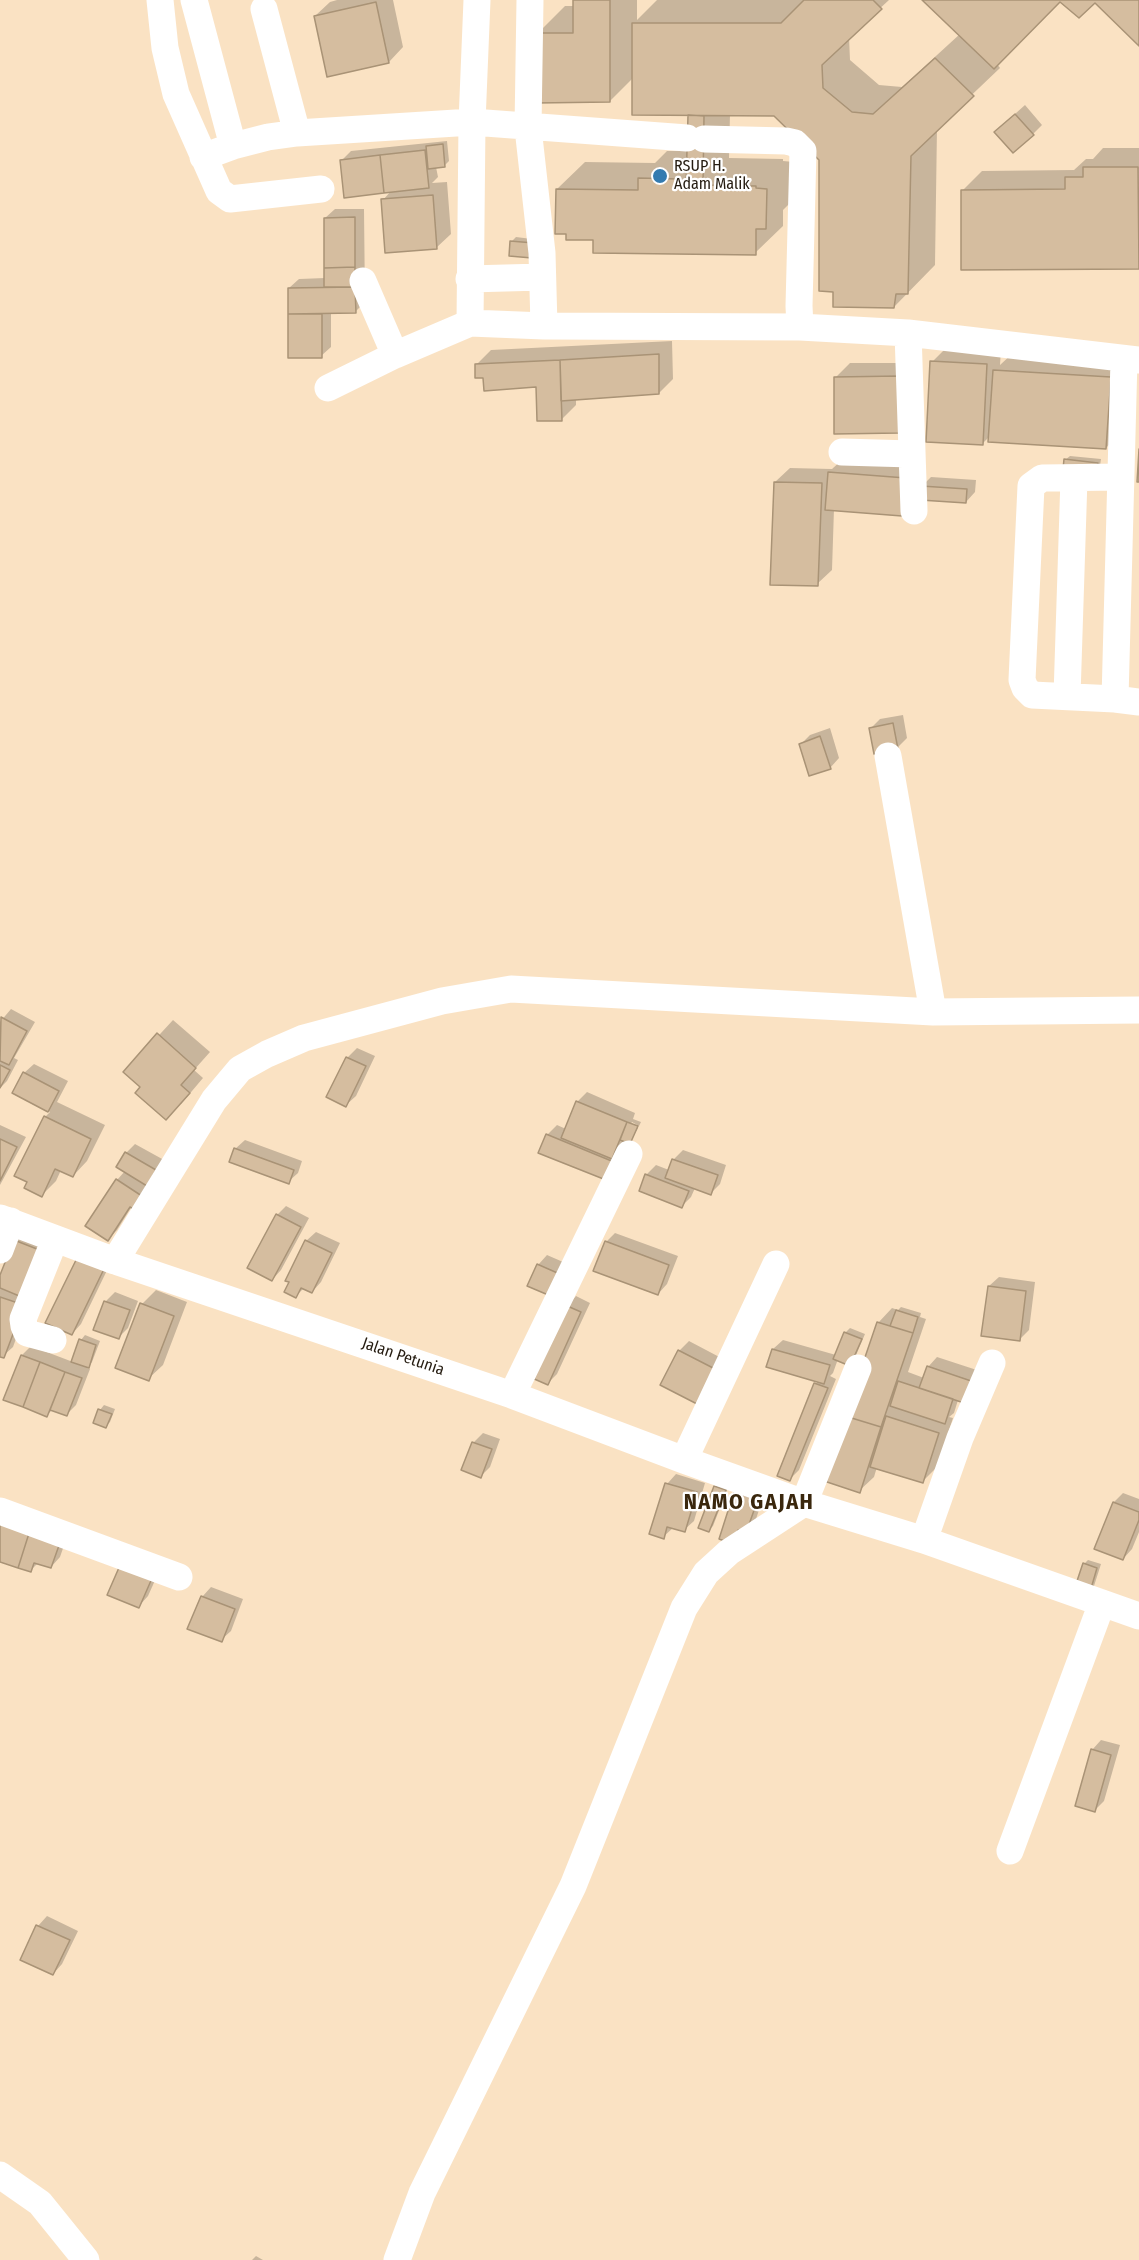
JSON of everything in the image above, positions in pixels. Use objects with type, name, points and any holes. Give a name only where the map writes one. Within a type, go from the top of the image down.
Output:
[{"type":"street","points":[[160,0],[165,48],[176,94],[219,191],[230,199],[321,189]]},
{"type":"street","points":[[194,0],[232,146]]},
{"type":"street","points":[[470,322],[472,122],[477,0]]},
{"type":"street","points":[[530,0],[528,128],[542,253],[544,326]]},
{"type":"street","points":[[264,9],[297,133]]},
{"type":"street","points":[[203,157],[232,146],[297,133],[472,122],[695,139],[795,142],[803,151],[800,327]]},
{"type":"street","points":[[469,279],[542,277]]},
{"type":"street","points":[[363,281],[395,355]]},
{"type":"street","points":[[328,388],[470,322],[544,326],[800,327],[908,333],[1131,360],[1126,489],[1127,701],[1032,694],[1025,688],[1022,680],[1031,486],[1042,478],[1074,478],[1126,489]]},
{"type":"street","points":[[908,333],[914,511]]},
{"type":"street","points":[[842,452],[912,454]]},
{"type":"street","points":[[1067,696],[1074,478]]},
{"type":"street","points":[[888,756],[933,1012]]},
{"type":"street","points":[[115,1261],[214,1100],[240,1069],[304,1038],[442,1001],[511,989],[933,1012],[1139,1010]]},
{"type":"street","points":[[512,1395],[629,1154]]},
{"type":"street","points":[[0,1250],[5,1220]]},
{"type":"street","name":"Jalan Petunia","points":[[5,1220],[115,1261],[512,1395],[804,1503],[924,1540],[1139,1616]]},
{"type":"street","points":[[53,1340],[27,1333],[23,1319],[55,1239]]},
{"type":"street","points":[[684,1460],[776,1264]]},
{"type":"street","points":[[924,1540],[960,1438],[992,1363]]},
{"type":"street","points":[[397,2260],[422,2193],[573,1886],[684,1608],[706,1573],[729,1552],[804,1503],[858,1368]]},
{"type":"street","points":[[0,1511],[179,1577]]},
{"type":"street","points":[[1010,1851],[1102,1603]]},
{"type":"street","points":[[0,2175],[40,2203],[86,2260]]},
{"type":"building","points":[[573,0],[610,0],[610,102],[536,103],[535,33],[573,33]]},
{"type":"building","points":[[804,0],[873,0],[882,9],[822,65],[823,88],[852,112],[873,114],[935,58],[974,96],[911,156],[908,294],[896,294],[894,308],[833,307],[833,292],[819,291],[819,160],[774,116],[632,115],[632,23],[781,23]]},
{"type":"building","points":[[922,0],[1139,0],[1139,46],[1095,3],[1079,18],[1060,2],[994,69]]},
{"type":"building","points":[[376,2],[389,63],[327,77],[314,16]]},
{"type":"building","points":[[1015,114],[1034,135],[1013,153],[994,132]]},
{"type":"building","points":[[688,115],[704,116],[703,185],[756,186],[756,188],[767,189],[766,229],[756,229],[756,255],[593,253],[593,240],[566,240],[566,234],[555,234],[556,189],[638,190],[638,178],[678,179],[677,185],[686,186]]},
{"type":"building","points":[[443,144],[445,167],[428,169],[426,146]]},
{"type":"building","points":[[425,150],[429,188],[384,193],[380,155]]},
{"type":"building","points":[[380,155],[384,193],[344,198],[340,160]]},
{"type":"building","points":[[1083,167],[1138,167],[1139,269],[961,270],[961,190],[1065,189],[1065,177],[1083,177]]},
{"type":"building","points":[[433,195],[437,249],[385,253],[381,199]]},
{"type":"building","points":[[355,217],[355,267],[324,268],[324,218]]},
{"type":"building","points":[[510,241],[534,243],[532,258],[509,256]]},
{"type":"building","points":[[355,267],[355,287],[324,287],[324,268]]},
{"type":"building","points":[[355,287],[356,313],[288,314],[288,288]]},
{"type":"building","points":[[288,314],[322,314],[322,358],[288,358]]},
{"type":"building","points":[[659,354],[659,394],[561,401],[560,360]]},
{"type":"building","points":[[560,360],[562,421],[537,421],[536,387],[484,391],[483,378],[475,378],[475,364]]},
{"type":"building","points":[[930,361],[987,364],[983,445],[926,442]]},
{"type":"building","points":[[993,370],[1111,377],[1106,449],[988,442]]},
{"type":"building","points":[[899,376],[899,433],[834,434],[834,377]]},
{"type":"building","points":[[1139,449],[1139,482],[1137,482]]},
{"type":"building","points":[[1064,459],[1098,463],[1096,472],[1063,469]]},
{"type":"building","points":[[828,472],[906,478],[902,516],[825,510]]},
{"type":"building","points":[[774,482],[822,483],[818,586],[770,585]]},
{"type":"building","points":[[921,486],[967,489],[966,503],[920,500]]},
{"type":"building","points":[[893,723],[898,749],[874,754],[869,728]]},
{"type":"building","points":[[820,736],[831,769],[809,776],[799,744]]},
{"type":"building","points":[[1,1017],[27,1031],[9,1065],[0,1061]]},
{"type":"building","points":[[157,1033],[196,1068],[181,1085],[190,1093],[166,1120],[135,1093],[140,1087],[123,1072]]},
{"type":"building","points":[[346,1057],[366,1066],[346,1107],[326,1097]]},
{"type":"building","points":[[0,1065],[10,1070],[0,1088]]},
{"type":"building","points":[[23,1072],[59,1091],[48,1112],[12,1093]]},
{"type":"building","points":[[576,1101],[627,1122],[612,1159],[561,1138]]},
{"type":"building","points":[[44,1116],[91,1139],[73,1177],[55,1169],[42,1197],[24,1188],[27,1182],[14,1176]]},
{"type":"building","points":[[627,1122],[638,1126],[630,1144],[620,1140]]},
{"type":"building","points":[[546,1134],[614,1162],[606,1180],[538,1153]]},
{"type":"building","points":[[0,1139],[17,1147],[0,1181]]},
{"type":"building","points":[[234,1148],[294,1170],[289,1184],[229,1162]]},
{"type":"building","points":[[125,1152],[156,1170],[147,1186],[116,1167]]},
{"type":"building","points":[[672,1159],[718,1175],[711,1195],[665,1178]]},
{"type":"building","points":[[645,1174],[689,1191],[682,1208],[639,1191]]},
{"type":"building","points":[[116,1179],[148,1200],[140,1213],[130,1207],[108,1241],[85,1226]]},
{"type":"building","points":[[276,1214],[301,1227],[272,1281],[247,1268]]},
{"type":"building","points":[[14,1240],[42,1251],[24,1298],[0,1288],[0,1275]]},
{"type":"building","points":[[305,1240],[332,1253],[312,1293],[301,1288],[296,1298],[284,1292],[289,1282],[285,1281]]},
{"type":"building","points":[[605,1241],[669,1265],[658,1295],[593,1271]]},
{"type":"building","points":[[78,1256],[104,1269],[72,1335],[45,1323]]},
{"type":"building","points":[[537,1264],[562,1275],[553,1297],[527,1286]]},
{"type":"building","points":[[988,1286],[1026,1291],[1020,1341],[981,1336]]},
{"type":"building","points":[[0,1297],[24,1305],[4,1358],[0,1357]]},
{"type":"building","points":[[104,1301],[130,1310],[119,1339],[93,1330]]},
{"type":"building","points":[[140,1303],[174,1316],[149,1381],[115,1368]]},
{"type":"building","points":[[565,1305],[581,1312],[548,1385],[532,1378]]},
{"type":"building","points":[[896,1310],[918,1317],[913,1333],[890,1326]]},
{"type":"building","points":[[877,1322],[913,1333],[881,1427],[845,1416]]},
{"type":"building","points":[[844,1332],[862,1339],[850,1366],[833,1359]]},
{"type":"building","points":[[79,1339],[96,1345],[89,1368],[71,1362]]},
{"type":"building","points":[[772,1349],[830,1365],[824,1384],[766,1367]]},
{"type":"building","points":[[678,1350],[717,1370],[699,1405],[660,1385]]},
{"type":"building","points":[[21,1355],[40,1362],[23,1407],[3,1400]]},
{"type":"building","points":[[40,1362],[65,1372],[47,1417],[23,1407]]},
{"type":"building","points":[[927,1366],[980,1384],[973,1406],[919,1388]]},
{"type":"building","points":[[65,1372],[82,1378],[67,1416],[50,1410]]},
{"type":"building","points":[[898,1381],[953,1399],[945,1424],[890,1406]]},
{"type":"building","points":[[814,1383],[828,1388],[790,1481],[777,1476]]},
{"type":"building","points":[[98,1409],[112,1414],[106,1428],[93,1423]]},
{"type":"building","points":[[845,1416],[881,1427],[860,1493],[824,1481]]},
{"type":"building","points":[[886,1416],[939,1433],[923,1483],[870,1467]]},
{"type":"building","points":[[472,1442],[492,1449],[481,1478],[461,1470]]},
{"type":"building","points":[[665,1483],[697,1492],[685,1532],[667,1527],[664,1539],[649,1534]]},
{"type":"building","points":[[714,1486],[726,1490],[709,1532],[698,1528]]},
{"type":"building","points":[[734,1492],[758,1499],[746,1533],[738,1530],[733,1544],[719,1539]]},
{"type":"building","points":[[1113,1502],[1139,1512],[1139,1520],[1123,1560],[1094,1549]]},
{"type":"building","points":[[0,1517],[31,1527],[18,1568],[0,1562]]},
{"type":"building","points":[[31,1527],[62,1537],[51,1568],[34,1563],[31,1572],[18,1568]]},
{"type":"building","points":[[121,1563],[153,1576],[139,1608],[107,1595]]},
{"type":"building","points":[[1083,1563],[1097,1568],[1090,1592],[1075,1587]]},
{"type":"building","points":[[201,1596],[235,1609],[222,1642],[187,1629]]},
{"type":"building","points":[[1091,1749],[1111,1755],[1095,1812],[1075,1806]]},
{"type":"building","points":[[36,1925],[70,1940],[53,1975],[20,1960]]},
{"type":"place","name":"RSUP H. Adam Malik","points":[[660,176]]},
{"type":"district","name":"NAMO GAJAH","points":[[749,1503]]}]
